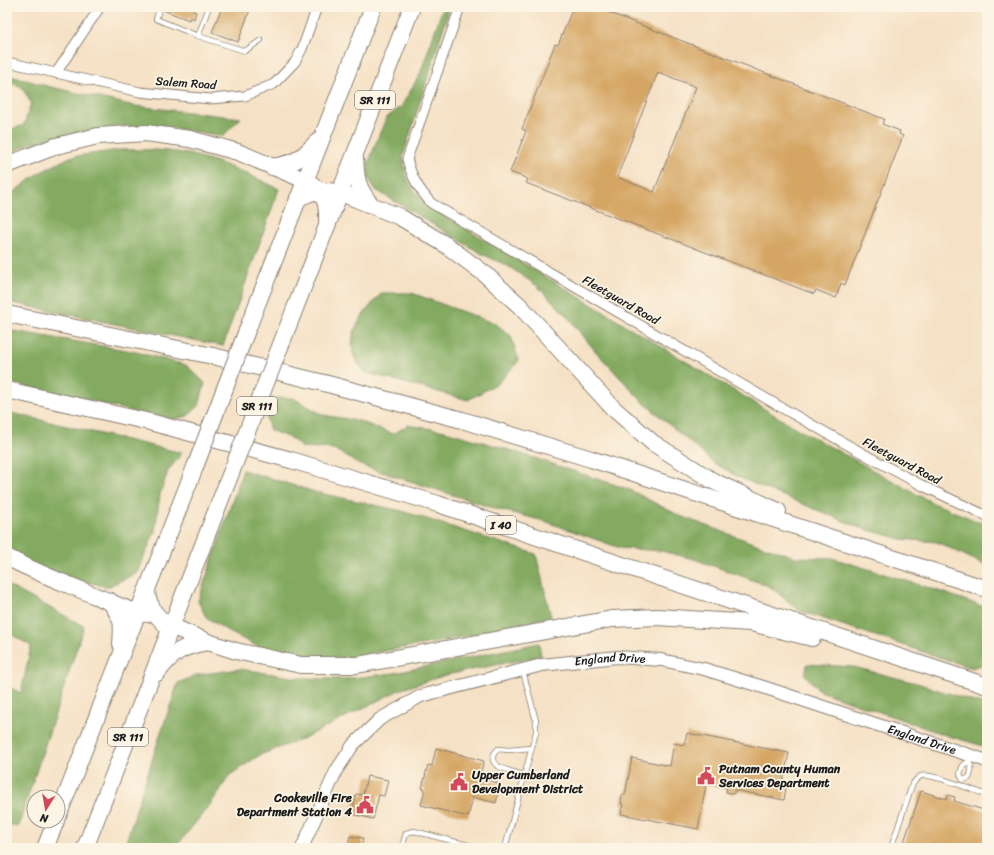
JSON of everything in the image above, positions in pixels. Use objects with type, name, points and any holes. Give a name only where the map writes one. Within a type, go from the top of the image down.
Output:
[{"type":"highway","name":"SR 111","points":[[66,796],[373,7]]},
{"type":"highway","name":"SR 111","points":[[85,848],[412,7]]},
{"type":"highway","points":[[7,165],[56,146],[98,136],[146,133],[197,141],[238,152],[305,180],[313,185],[320,191],[324,198],[327,207],[327,225]]},
{"type":"highway","points":[[272,167],[295,162],[304,156],[322,136]]},
{"type":"highway","points":[[354,154],[357,184],[371,205]]},
{"type":"highway","points":[[298,198],[320,191],[339,192],[400,217],[446,245],[485,274],[520,306],[613,408],[653,443],[713,481],[854,545]]},
{"type":"highway","points":[[7,314],[214,356],[324,383],[462,420],[599,461],[987,589]]},
{"type":"highway","name":"I 40","points":[[7,390],[150,422],[298,462],[438,504],[987,686]]},
{"type":"highway","points":[[7,557],[44,575],[138,613],[160,614],[172,606],[184,593]]},
{"type":"highway","points":[[147,591],[150,603],[156,614],[164,623],[236,652],[301,665],[357,665],[612,619],[657,617],[751,623],[919,663]]},
{"type":"highway","points":[[110,601],[121,618],[123,626],[120,660]]},
{"type":"highway","points":[[149,682],[167,659],[177,652],[190,645],[208,642]]},
{"type":"highway","points":[[45,848],[53,829]]},
{"type":"street","points":[[56,73],[100,7]]},
{"type":"street","name":"Salem Road","points":[[7,62],[140,92],[210,99],[245,96],[274,84],[295,62],[302,49],[317,7]]},
{"type":"street","name":"Fleetguard Road","points":[[460,7],[407,159],[411,175],[420,191],[431,203],[831,436],[923,486],[987,516]]},
{"type":"street","name":"England Drive","points":[[302,848],[336,771],[353,745],[380,719],[421,696],[542,665],[618,657],[661,660],[704,669],[756,685],[970,759],[987,761]]},
{"type":"lane","points":[[160,7],[156,19],[198,36],[245,51],[261,40]]},
{"type":"lane","points":[[198,36],[209,7]]},
{"type":"lane","points":[[505,848],[536,732],[536,721],[523,670]]},
{"type":"lane","points":[[524,775],[498,767],[494,764],[494,755],[498,748],[509,750],[531,748]]},
{"type":"lane","points":[[961,786],[963,780],[960,774],[962,766],[970,759],[972,766],[969,778],[963,780]]},
{"type":"lane","points":[[891,848],[914,781],[922,776],[933,776],[987,795]]},
{"type":"lane","points":[[402,848],[406,833],[414,831],[479,848]]},
{"type":"green space","points":[[443,7],[450,7],[403,156],[407,178],[427,205],[796,428],[933,503],[987,525],[987,566],[937,542],[901,539],[858,527],[740,478],[714,463],[642,401],[597,353],[565,314],[536,285],[508,266],[482,254],[376,190],[368,178],[368,164],[386,118],[401,107],[420,74]]},
{"type":"green space","points":[[7,75],[55,88],[135,106],[241,118],[223,136],[166,127],[122,126],[74,133],[32,143],[7,154],[7,131],[24,125],[31,103],[21,86],[7,83]]},
{"type":"green space","points":[[119,150],[162,150],[197,156],[225,165],[279,189],[223,346],[7,302],[7,197],[39,173],[70,157]]},
{"type":"green space","points":[[382,293],[412,293],[496,324],[511,336],[519,361],[498,383],[468,400],[364,372],[354,356],[352,347],[353,338],[355,330],[364,314]]},
{"type":"green space","points":[[7,330],[132,351],[186,365],[205,383],[199,406],[188,416],[170,420],[7,382]]},
{"type":"green space","points":[[273,398],[293,398],[323,415],[359,421],[393,434],[408,425],[445,431],[513,451],[628,489],[680,516],[756,544],[796,557],[832,558],[930,588],[987,608],[987,663],[972,668],[800,611],[769,586],[694,559],[661,551],[620,548],[544,521],[493,508],[360,465],[334,449],[301,447],[292,439],[270,430],[266,417]]},
{"type":"green space","points":[[7,412],[182,453],[168,471],[160,494],[155,531],[137,573],[107,587],[55,574],[7,554]]},
{"type":"green space","points":[[243,470],[315,492],[402,511],[536,554],[551,617],[444,641],[343,658],[298,657],[259,647],[229,632],[206,617],[198,601]]},
{"type":"green space","points":[[7,585],[84,626],[30,789],[26,789],[26,803],[18,827],[7,826],[7,686],[21,693],[31,646],[7,632]]},
{"type":"green space","points":[[539,643],[541,656],[446,675],[399,690],[302,739],[260,755],[230,775],[212,802],[176,847],[125,845],[178,683],[196,675],[240,669],[298,678],[344,679],[394,673]]},
{"type":"green space","points":[[807,664],[854,667],[920,684],[987,706],[987,747],[945,735],[820,691],[805,675]]},
{"type":"building","points":[[164,7],[195,7],[193,11],[196,12],[194,19],[190,17],[189,20],[163,10]]},
{"type":"building","points":[[222,7],[251,7],[238,42],[212,32]]},
{"type":"building","points":[[573,7],[583,7],[595,12],[597,8],[884,119],[882,124],[900,131],[899,134],[903,136],[845,285],[841,283],[836,298],[816,290],[814,294],[526,183],[528,179],[510,172],[526,131],[522,129],[555,44],[558,45]],"holes":[[[658,72],[696,87],[654,192],[617,177]]]},
{"type":"building","name":"Putnam County Human Services Department","points":[[687,733],[789,753],[782,786],[786,787],[784,800],[734,790],[734,794],[726,792],[727,788],[706,784],[698,829],[621,814],[623,804],[621,804],[622,795],[625,795],[632,758],[670,766],[674,743],[684,745]]},
{"type":"building","name":"Upper Cumberland Development District","points":[[436,748],[484,761],[479,778],[501,784],[496,803],[473,797],[468,817],[421,805],[425,789],[422,788],[428,765],[432,766]]},
{"type":"building","name":"Cookeville Fire Department Station 4","points":[[367,776],[388,780],[384,796],[379,795],[373,819],[352,814],[356,794],[363,795]]},
{"type":"building","points":[[921,791],[947,799],[948,795],[955,797],[954,801],[987,811],[987,848],[902,848]]},
{"type":"building","points":[[350,836],[363,838],[361,848],[347,848]]},
{"type":"place","name":"Putnam County Human Services Department","points":[[706,776]]},
{"type":"place","name":"Upper Cumberland Development District","points":[[459,782]]},
{"type":"place","name":"Cookeville Fire Department Station 4","points":[[365,805]]}]
